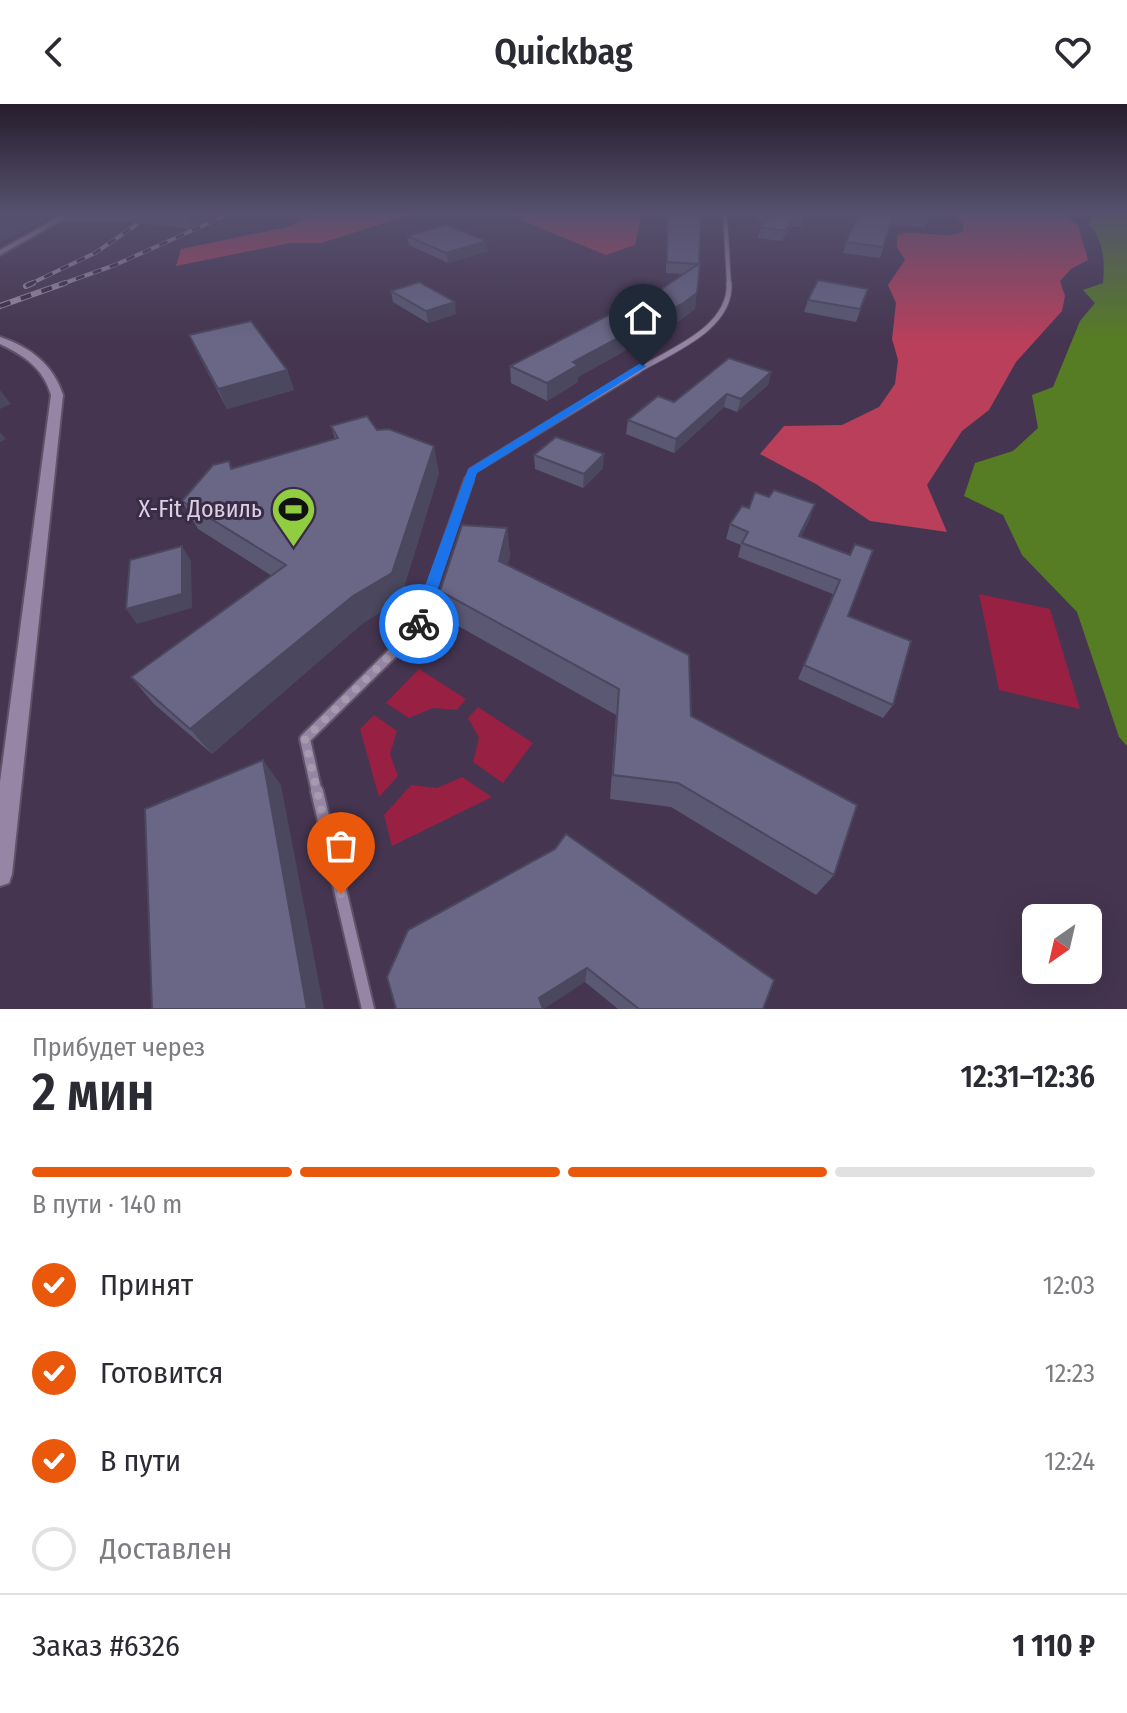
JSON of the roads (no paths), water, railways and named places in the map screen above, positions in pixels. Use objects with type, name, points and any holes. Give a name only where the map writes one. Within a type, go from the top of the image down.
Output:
[{"type":"street","points":[[368,1009],[305,739],[416,630],[472,471],[714,324],[730,295],[728,256]]},
{"type":"street","points":[[0,340],[32,355],[53,379],[57,395],[0,874]]},
{"type":"railway","points":[[28,285],[88,256]]},
{"type":"railway","points":[[59,285],[135,256]]},
{"type":"railway","points":[[26,286],[33,283]]},
{"type":"railway","points":[[0,306],[65,283]]},
{"type":"place","name":"X-Fit Довиль","points":[[293,548]]}]
